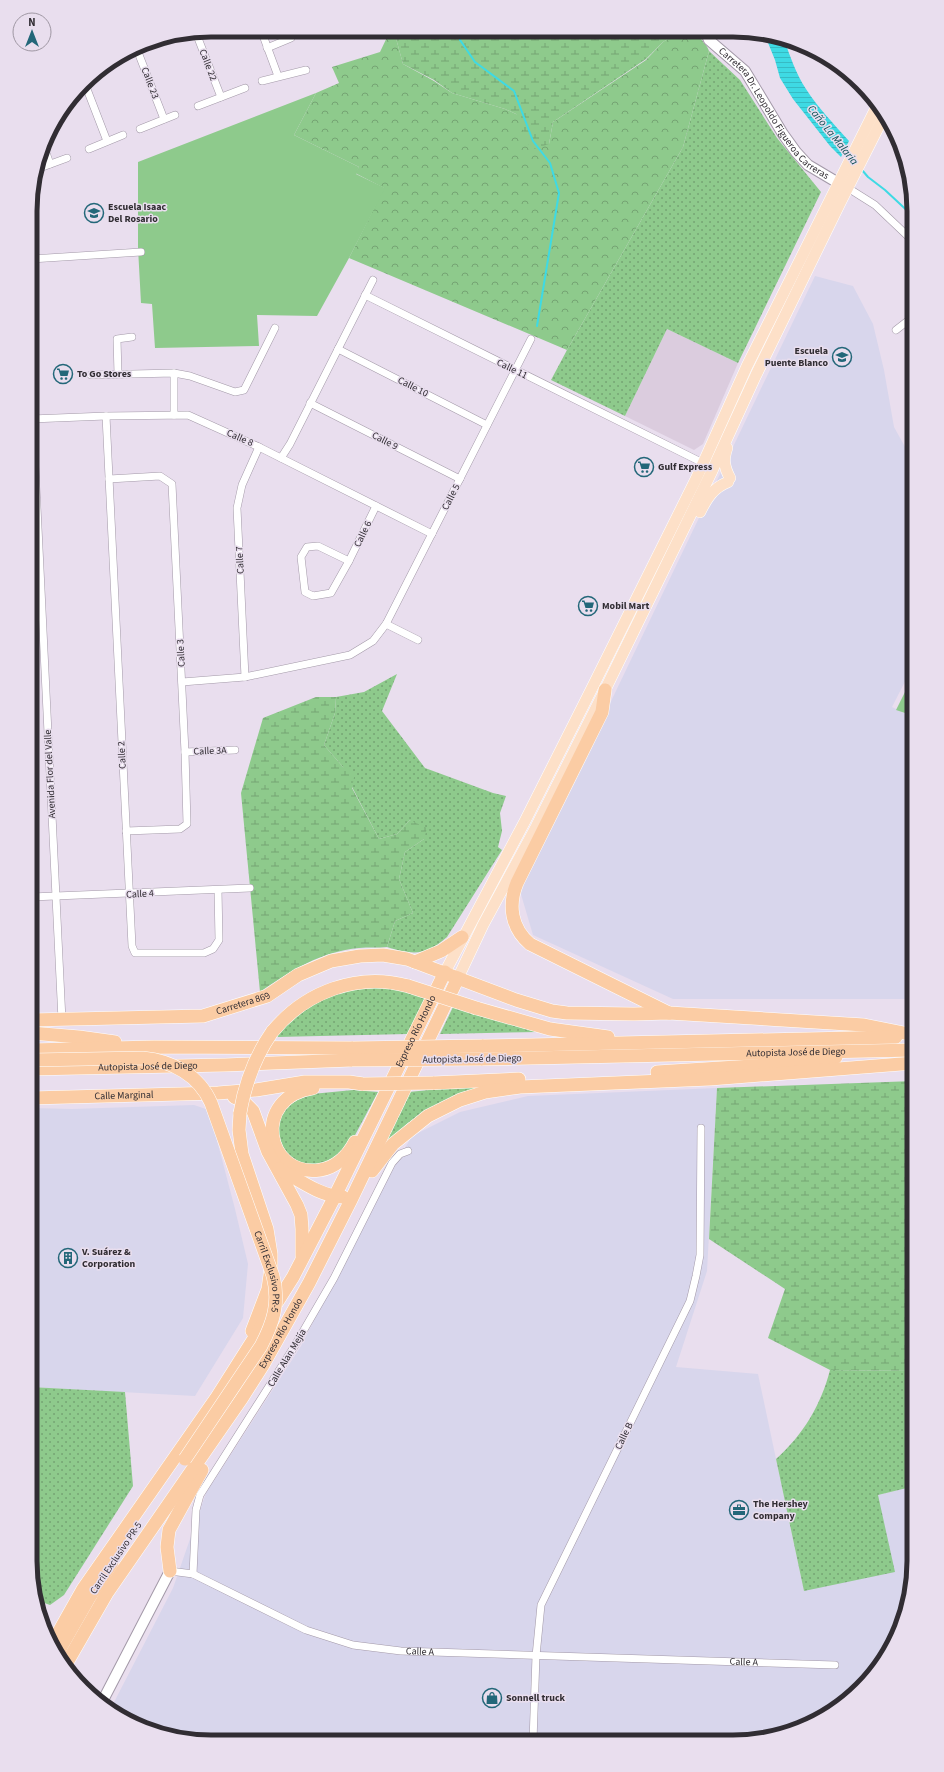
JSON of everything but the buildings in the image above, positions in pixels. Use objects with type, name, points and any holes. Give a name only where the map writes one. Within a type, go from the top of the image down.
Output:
[{"type":"highway","points":[[605,690],[602,712],[517,883],[512,899],[513,916],[518,930],[530,944],[669,1013]]},
{"type":"highway","points":[[415,962],[441,951],[462,937]]},
{"type":"highway","name":"Carretera 869","points":[[37,1020],[203,1016],[267,996],[298,975],[331,961],[360,956],[383,955],[415,962],[516,1000],[552,1011],[567,1013],[669,1013],[864,1025],[907,1034]]},
{"type":"highway","name":"Expreso Río Hondo","points":[[55,1638],[83,1589],[246,1354],[293,1277],[335,1196],[444,972]]},
{"type":"highway","name":"Expreso Río Hondo","points":[[68,1661],[108,1593],[263,1365],[309,1283],[353,1196],[458,978]]},
{"type":"highway","points":[[246,1354],[253,1326],[266,1295],[272,1262],[271,1245],[267,1229],[242,1154],[239,1130],[240,1113],[246,1084],[259,1052],[280,1022],[302,1004],[334,988],[351,983],[395,983],[550,1029],[639,1042]]},
{"type":"highway","points":[[37,1033],[79,1036],[154,1047]]},
{"type":"highway","name":"Autopista José de Diego","points":[[37,1069],[218,1066],[353,1054],[482,1046],[907,1036]]},
{"type":"highway","name":"Autopista José de Diego","points":[[37,1050],[154,1047],[481,1059],[907,1050]]},
{"type":"highway","points":[[370,1124],[361,1131],[352,1147],[342,1158],[332,1166],[321,1170],[302,1169],[290,1164],[279,1152],[272,1137],[274,1115],[283,1101],[292,1094],[311,1088],[349,1087],[363,1084],[433,1083],[622,1075],[815,1062],[861,1051]]},
{"type":"highway","name":"Carril Exclusivo PR-5","points":[[37,1060],[143,1058],[157,1060],[187,1073],[204,1090],[211,1104],[273,1276],[276,1297],[276,1311],[269,1331],[261,1346],[185,1459],[117,1555],[89,1598],[60,1648]]},
{"type":"highway","points":[[277,1168],[297,1180],[335,1196],[353,1196],[387,1151],[402,1136],[436,1111],[460,1100],[485,1092],[520,1087],[710,1079],[907,1064]]},
{"type":"highway","name":"Calle Marginal","points":[[37,1098],[218,1093],[256,1090],[305,1082],[349,1082],[363,1084]]},
{"type":"highway","points":[[218,1093],[243,1102],[253,1111],[268,1152],[294,1196],[301,1215],[303,1236],[302,1259]]},
{"type":"highway","points":[[170,1571],[167,1547],[170,1530],[242,1398]]},
{"type":"main road","points":[[867,140],[876,111]]},
{"type":"main road","points":[[444,972],[525,821],[577,718],[704,462],[747,366],[867,140],[881,119]]},
{"type":"main road","points":[[458,978],[483,925],[554,791],[605,690],[712,471],[845,182]]},
{"type":"main road","points":[[684,527],[692,527],[710,494],[715,488],[729,480],[724,461],[724,456],[729,444],[727,438]]},
{"type":"main road","points":[[554,791],[556,778],[580,727],[577,718]]},
{"type":"street","name":"Calle 22","points":[[198,37],[221,97]]},
{"type":"street","points":[[263,37],[278,76]]},
{"type":"street","name":"Carretera Dr. Leopoldo Figueroa Carreras","points":[[708,37],[709,40],[745,71],[783,134],[808,165],[845,182]]},
{"type":"street","points":[[267,48],[291,38]]},
{"type":"street","name":"Calle 23","points":[[138,53],[164,119]]},
{"type":"street","points":[[262,81],[306,70]]},
{"type":"street","points":[[198,106],[245,88]]},
{"type":"street","points":[[87,89],[107,141]]},
{"type":"street","points":[[140,129],[175,115]]},
{"type":"street","points":[[89,148],[123,135]]},
{"type":"street","points":[[46,154],[50,164]]},
{"type":"street","points":[[43,167],[67,158]]},
{"type":"street","points":[[845,182],[875,205],[907,235]]},
{"type":"street","points":[[37,259],[141,252]]},
{"type":"street","points":[[280,458],[290,444],[373,280]]},
{"type":"street","name":"Calle 11","points":[[365,295],[704,462],[712,471]]},
{"type":"street","points":[[896,330],[907,321]]},
{"type":"street","points":[[91,375],[174,373],[190,376],[235,392],[244,390],[275,328]]},
{"type":"street","points":[[118,374],[117,339],[132,337]]},
{"type":"street","name":"Calle 5","points":[[182,682],[245,678],[350,655],[373,641],[386,624],[531,339]]},
{"type":"street","name":"Calle 10","points":[[338,349],[488,425]]},
{"type":"street","points":[[174,373],[174,415]]},
{"type":"street","name":"Calle 9","points":[[310,403],[460,479]]},
{"type":"street","name":"Calle 8","points":[[37,419],[188,415],[259,447],[432,534]]},
{"type":"street","name":"Calle 2","points":[[106,416],[129,894],[132,946],[135,953],[204,953],[213,949],[219,940],[218,890]]},
{"type":"street","name":"Calle 7","points":[[245,678],[238,508],[242,484],[259,447]]},
{"type":"street","name":"Calle 3","points":[[109,479],[160,476],[172,484],[182,682],[187,824],[180,829],[126,831]]},
{"type":"street","name":"Calle 6","points":[[349,561],[318,546],[307,547],[301,557],[305,592],[312,596],[331,593],[349,561],[376,506]]},
{"type":"street","name":"Avenida Flor del Valle","points":[[37,574],[62,1020]]},
{"type":"street","points":[[386,624],[418,640]]},
{"type":"street","name":"Calle 3A","points":[[185,752],[235,750]]},
{"type":"street","name":"Calle 4","points":[[37,898],[250,888]]},
{"type":"street","name":"Calle B","points":[[534,1735],[536,1656],[541,1605],[690,1301],[700,1255],[701,1128]]},
{"type":"street","name":"Calle Alan Mejía","points":[[193,1574],[196,1510],[200,1495],[294,1347],[334,1278],[392,1162],[400,1154],[408,1151]]},
{"type":"street","points":[[104,1698],[170,1571]]},
{"type":"street","name":"Calle A","points":[[170,1571],[193,1574],[306,1630],[353,1645],[401,1651],[835,1665]]},
{"type":"shaded area","points":[[815,276],[853,286],[873,324],[884,370],[894,427],[907,450],[907,678],[892,707],[907,714],[907,999],[673,999],[533,935],[520,891]]},
{"type":"shaded area","points":[[667,329],[738,363],[703,444],[694,450],[625,416]]},
{"type":"shaded area","points":[[717,1088],[707,1271],[676,1367],[758,1374],[804,1591],[878,1495],[907,1488],[906,1584],[894,1628],[878,1658],[864,1676],[848,1692],[820,1712],[789,1726],[767,1732],[744,1735],[200,1735],[177,1732],[155,1726],[144,1722],[114,1706],[113,1705],[173,1588],[206,1493],[301,1346],[378,1194],[412,1136],[460,1112],[528,1096]]},
{"type":"shaded area","points":[[194,1105],[209,1110],[248,1264],[243,1318],[195,1396],[37,1387],[37,1108],[72,1109]]},
{"type":"green space","points":[[387,37],[396,37],[403,64],[452,93],[505,109],[516,114],[549,144],[553,122],[646,60],[663,42],[671,37],[701,37],[709,51],[683,147],[567,350],[349,258],[384,188],[355,173],[359,167],[294,135],[316,93],[339,83],[332,67],[380,52]]},
{"type":"green space","points":[[396,37],[671,37],[663,42],[646,59],[553,122],[549,144],[531,150],[516,114],[505,109],[452,93],[434,80],[403,64]]},
{"type":"green space","points":[[709,51],[740,80],[777,138],[821,192],[738,363],[667,329],[625,416],[551,380],[683,147]]},
{"type":"green space","points":[[316,93],[294,135],[359,167],[356,174],[385,188],[317,316],[257,315],[259,346],[155,348],[152,304],[141,303],[138,248],[138,162]]},
{"type":"green space","points":[[397,674],[382,711],[425,768],[493,793],[506,796],[500,813],[502,831],[498,847],[502,850],[447,937],[432,948],[419,952],[404,951],[387,947],[395,921],[413,913],[399,879],[405,852],[424,839],[410,820],[397,834],[379,839],[343,767],[324,745],[335,713],[336,697],[364,692]]},
{"type":"green space","points":[[907,688],[907,714],[896,710]]},
{"type":"green space","points":[[316,697],[336,697],[335,713],[324,745],[343,767],[355,772],[352,788],[379,839],[397,834],[410,820],[427,828],[424,839],[405,852],[399,879],[413,913],[395,921],[387,947],[362,948],[332,953],[307,963],[260,992],[241,793],[263,718]]},
{"type":"green space","points":[[371,986],[402,990],[426,998],[407,1034],[277,1037],[291,1019],[302,1010],[320,1000],[349,990]]},
{"type":"green space","points":[[453,1007],[538,1032],[440,1034]]},
{"type":"green space","points":[[907,1081],[907,1371],[830,1370],[768,1338],[785,1289],[709,1239],[717,1088]]},
{"type":"green space","points":[[478,1085],[479,1089],[443,1101],[408,1123],[385,1144],[383,1143],[409,1092]]},
{"type":"green space","points":[[353,1090],[378,1092],[354,1137],[345,1150],[331,1160],[314,1165],[297,1163],[286,1155],[277,1131],[279,1119],[290,1103],[312,1094]]},
{"type":"green space","points":[[830,1370],[907,1371],[907,1488],[878,1495],[895,1572],[804,1591],[776,1459],[803,1430],[822,1395]]},
{"type":"green space","points":[[37,1387],[125,1392],[133,1486],[64,1595],[50,1605],[42,1602],[37,1572]]},
{"type":"water","points":[[767,40],[786,45],[802,83],[821,109],[849,141],[841,157],[830,146],[793,99],[780,78]]},
{"type":"waterway","points":[[460,37],[460,40],[475,62],[514,91],[533,141],[550,163],[559,193],[537,326]]},
{"type":"waterway","name":"Caño La Malaria","points":[[862,170],[907,210]]},
{"type":"place","name":"Escuela Isaac Del Rosario","points":[[94,213]]},
{"type":"place","name":"Escuela Puente Blanco","points":[[842,357]]},
{"type":"place","name":"To Go Stores","points":[[63,374]]},
{"type":"place","name":"Gulf Express","points":[[644,467]]},
{"type":"place","name":"Mobil Mart","points":[[588,606]]},
{"type":"place","name":"V. Suárez & Corporation","points":[[68,1258]]},
{"type":"place","name":"The Hershey Company","points":[[739,1510]]},
{"type":"place","name":"Sonnell truck","points":[[492,1698]]}]
